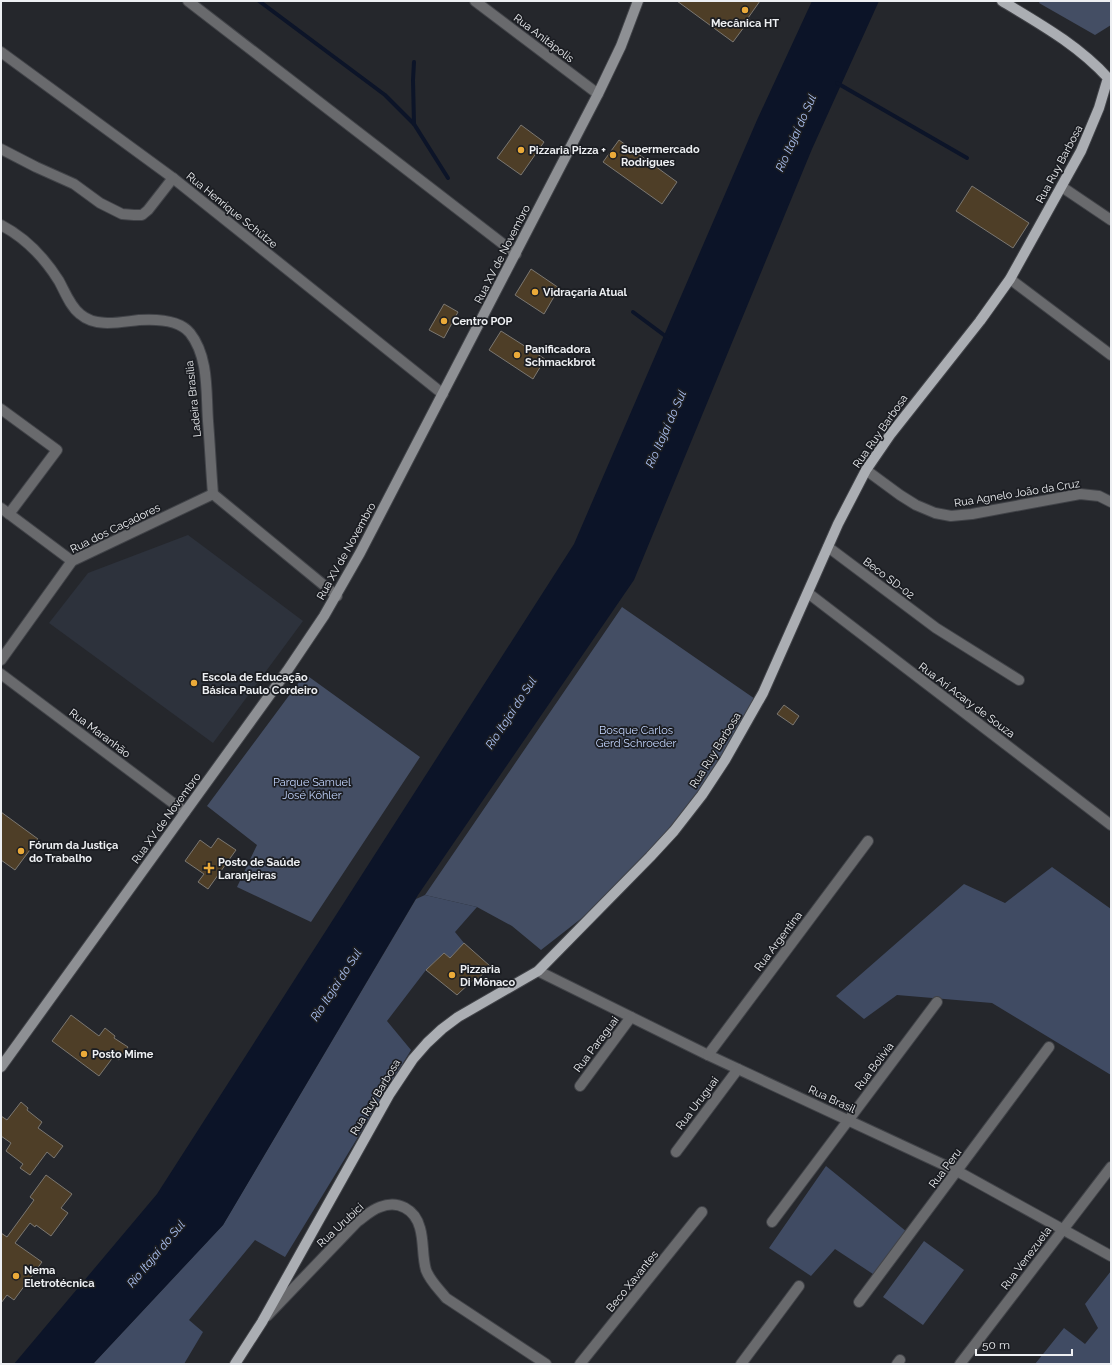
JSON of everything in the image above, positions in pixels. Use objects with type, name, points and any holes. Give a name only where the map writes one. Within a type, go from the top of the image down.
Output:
[{"type":"main road","name":"Rua XV de Novembro","points":[[1,1067],[287,671],[336,596],[360,554],[598,94],[621,46],[638,1]]},
{"type":"main road","points":[[1002,1],[1081,51],[1110,76]]},
{"type":"main road","name":"Rua Ruy Barbosa","points":[[235,1364],[262,1322],[389,1095],[413,1059],[442,1029],[458,1017],[538,971],[650,857],[674,831],[702,795],[725,760],[763,693],[828,547],[853,493],[866,470],[890,435],[980,321],[1010,279],[1062,187],[1091,130],[1110,76]]},
{"type":"street","points":[[188,1],[516,254]]},
{"type":"street","name":"Rua Anitápolis","points":[[475,1],[598,94]]},
{"type":"street","name":"Rua Henrique Schütze","points":[[1,52],[173,178],[443,394]]},
{"type":"street","points":[[1,149],[74,184],[100,203],[122,214],[142,215],[148,210],[173,178]]},
{"type":"street","points":[[1062,187],[1111,220]]},
{"type":"street","name":"Ladeira Brasília","points":[[1,225],[20,236],[34,248],[59,280],[73,306],[79,314],[87,319],[105,323],[148,320],[164,321],[175,323],[190,333],[198,346],[204,369],[213,494]]},
{"type":"street","points":[[1010,279],[1111,355]]},
{"type":"street","points":[[1,409],[57,450],[5,511],[72,562]]},
{"type":"street","name":"Rua Agnelo João da Cruz","points":[[866,470],[916,505],[935,513],[951,516],[972,514],[1080,494],[1099,496],[1111,502]]},
{"type":"street","points":[[213,494],[336,596]]},
{"type":"street","name":"Rua dos Caçadores","points":[[1,660],[72,562],[213,494]]},
{"type":"street","name":"Beco SD-02","points":[[828,547],[936,628],[1019,680]]},
{"type":"street","name":"Rua Ari Acary de Souza","points":[[808,593],[1111,825]]},
{"type":"street","name":"Rua Maranhão","points":[[1,674],[185,812]]},
{"type":"street","name":"Rua Argentina","points":[[708,1055],[868,841]]},
{"type":"street","name":"Rua Brasil","points":[[538,971],[708,1055],[958,1171],[1111,1256]]},
{"type":"street","name":"Rua Bolívia","points":[[772,1222],[937,1002]]},
{"type":"street","name":"Rua Paraguai","points":[[580,1086],[631,1017]]},
{"type":"street","name":"Rua Peru","points":[[859,1302],[1049,1047]]},
{"type":"street","name":"Rua Uruguai","points":[[676,1152],[738,1069]]},
{"type":"street","name":"Rua Venezuela","points":[[960,1364],[1111,1167]]},
{"type":"street","name":"Rua Urubici","points":[[262,1322],[357,1222],[379,1207],[392,1204],[407,1208],[416,1217],[420,1229],[423,1257],[427,1271],[434,1284],[446,1298],[546,1364]]},
{"type":"street","name":"Beco Xavantes","points":[[580,1364],[702,1212]]},
{"type":"street","points":[[741,1364],[798,1286]]},
{"type":"shaded area","name":"Escola de Educação Básica Paulo Cordeiro","points":[[188,535],[303,621],[213,743],[49,623],[88,573]]},
{"type":"shaded area","points":[[1052,867],[1111,909],[1111,1075],[992,1003],[897,995],[864,1019],[836,996],[964,884],[1005,903]]},
{"type":"shaded area","points":[[425,895],[477,907],[455,932],[464,943],[450,958],[444,953],[426,970],[387,1021],[411,1050],[285,1257],[255,1240],[189,1320],[203,1332],[184,1364],[93,1364],[223,1225],[416,899]]},
{"type":"shaded area","points":[[826,1166],[907,1232],[876,1276],[835,1249],[811,1276],[769,1248]]},
{"type":"shaded area","points":[[1111,1271],[1111,1364],[1035,1364],[1064,1328],[1085,1344],[1098,1328],[1085,1304]]},
{"type":"green space","points":[[1040,1],[1111,1],[1111,25],[1095,35],[1039,3]]},
{"type":"green space","name":"Bosque Carlos Gerd Schroeder","points":[[622,607],[758,701],[723,759],[673,829],[596,907],[541,950],[512,926],[477,907],[425,895]]},
{"type":"green space","name":"Parque Samuel José Köhler","points":[[305,674],[420,757],[311,922],[237,887],[257,845],[207,806]]},
{"type":"green space","points":[[924,1241],[964,1270],[923,1325],[883,1297]]},
{"type":"water","name":"Rio Itajaí do Sul","points":[[812,1],[879,1],[812,149],[634,580],[418,895],[223,1225],[93,1364],[14,1364],[157,1194],[574,544],[757,120]]},
{"type":"building","points":[[677,1],[760,1],[748,18],[750,19],[733,42]]},
{"type":"building","name":"Pizzaria Pizza +","points":[[521,125],[544,142],[521,175],[497,158]]},
{"type":"building","points":[[619,140],[677,182],[662,204],[603,162]]},
{"type":"building","points":[[972,186],[1029,223],[1013,248],[956,211]]},
{"type":"building","points":[[531,269],[559,288],[544,314],[515,295]]},
{"type":"building","name":"Centro POP","points":[[444,304],[458,312],[444,338],[429,330]]},
{"type":"building","name":"Panificadora Schmackbrot","points":[[501,331],[545,359],[533,379],[489,350]]},
{"type":"building","points":[[784,705],[799,716],[793,725],[777,714]]},
{"type":"building","points":[[1,812],[38,839],[15,870],[1,860]]},
{"type":"building","name":"Posto de Saúde Laranjeiras","points":[[218,838],[236,850],[208,889],[198,882],[204,874],[185,861],[200,840],[211,848]]},
{"type":"building","points":[[464,943],[490,966],[477,980],[475,978],[457,995],[426,970],[444,953],[450,958]]},
{"type":"building","points":[[71,1015],[99,1036],[105,1028],[115,1036],[114,1038],[128,1047],[119,1060],[114,1056],[99,1076],[52,1041]]},
{"type":"building","points":[[21,1102],[28,1108],[27,1110],[42,1122],[38,1128],[63,1146],[54,1158],[47,1152],[30,1175],[20,1168],[23,1164],[6,1151],[11,1143],[1,1136],[1,1116],[7,1120]]},
{"type":"building","points":[[46,1175],[72,1194],[61,1208],[68,1213],[51,1236],[36,1225],[35,1227],[30,1223],[15,1243],[42,1262],[14,1300],[7,1295],[1,1303],[1,1233],[7,1237],[34,1200],[30,1197]]},
{"type":"waterway","points":[[259,1],[385,95],[414,124]]},
{"type":"waterway","points":[[414,62],[414,124],[448,178]]},
{"type":"waterway","points":[[837,83],[967,158]]},
{"type":"waterway","points":[[633,312],[668,338]]},
{"type":"place","name":"Mecânica HT","points":[[745,10]]},
{"type":"place","name":"Pizzaria Pizza +","points":[[521,150]]},
{"type":"place","name":"Supermercado Rodrigues","points":[[613,155]]},
{"type":"place","name":"Vidraçaria Atual","points":[[535,292]]},
{"type":"place","name":"Centro POP","points":[[444,321]]},
{"type":"place","name":"Panificadora Schmackbrot","points":[[517,355]]},
{"type":"place","name":"Escola de Educação Básica Paulo Cordeiro","points":[[194,683]]},
{"type":"place","name":"Fórum da Justiça do Trabalho","points":[[21,851]]},
{"type":"place","name":"Posto de Saúde Laranjeiras","points":[[209,868]]},
{"type":"place","name":"Pizzaria Di Mônaco","points":[[452,975]]},
{"type":"place","name":"Posto Mime","points":[[84,1054]]},
{"type":"place","name":"Nema Eletrotécnica","points":[[16,1276]]}]
